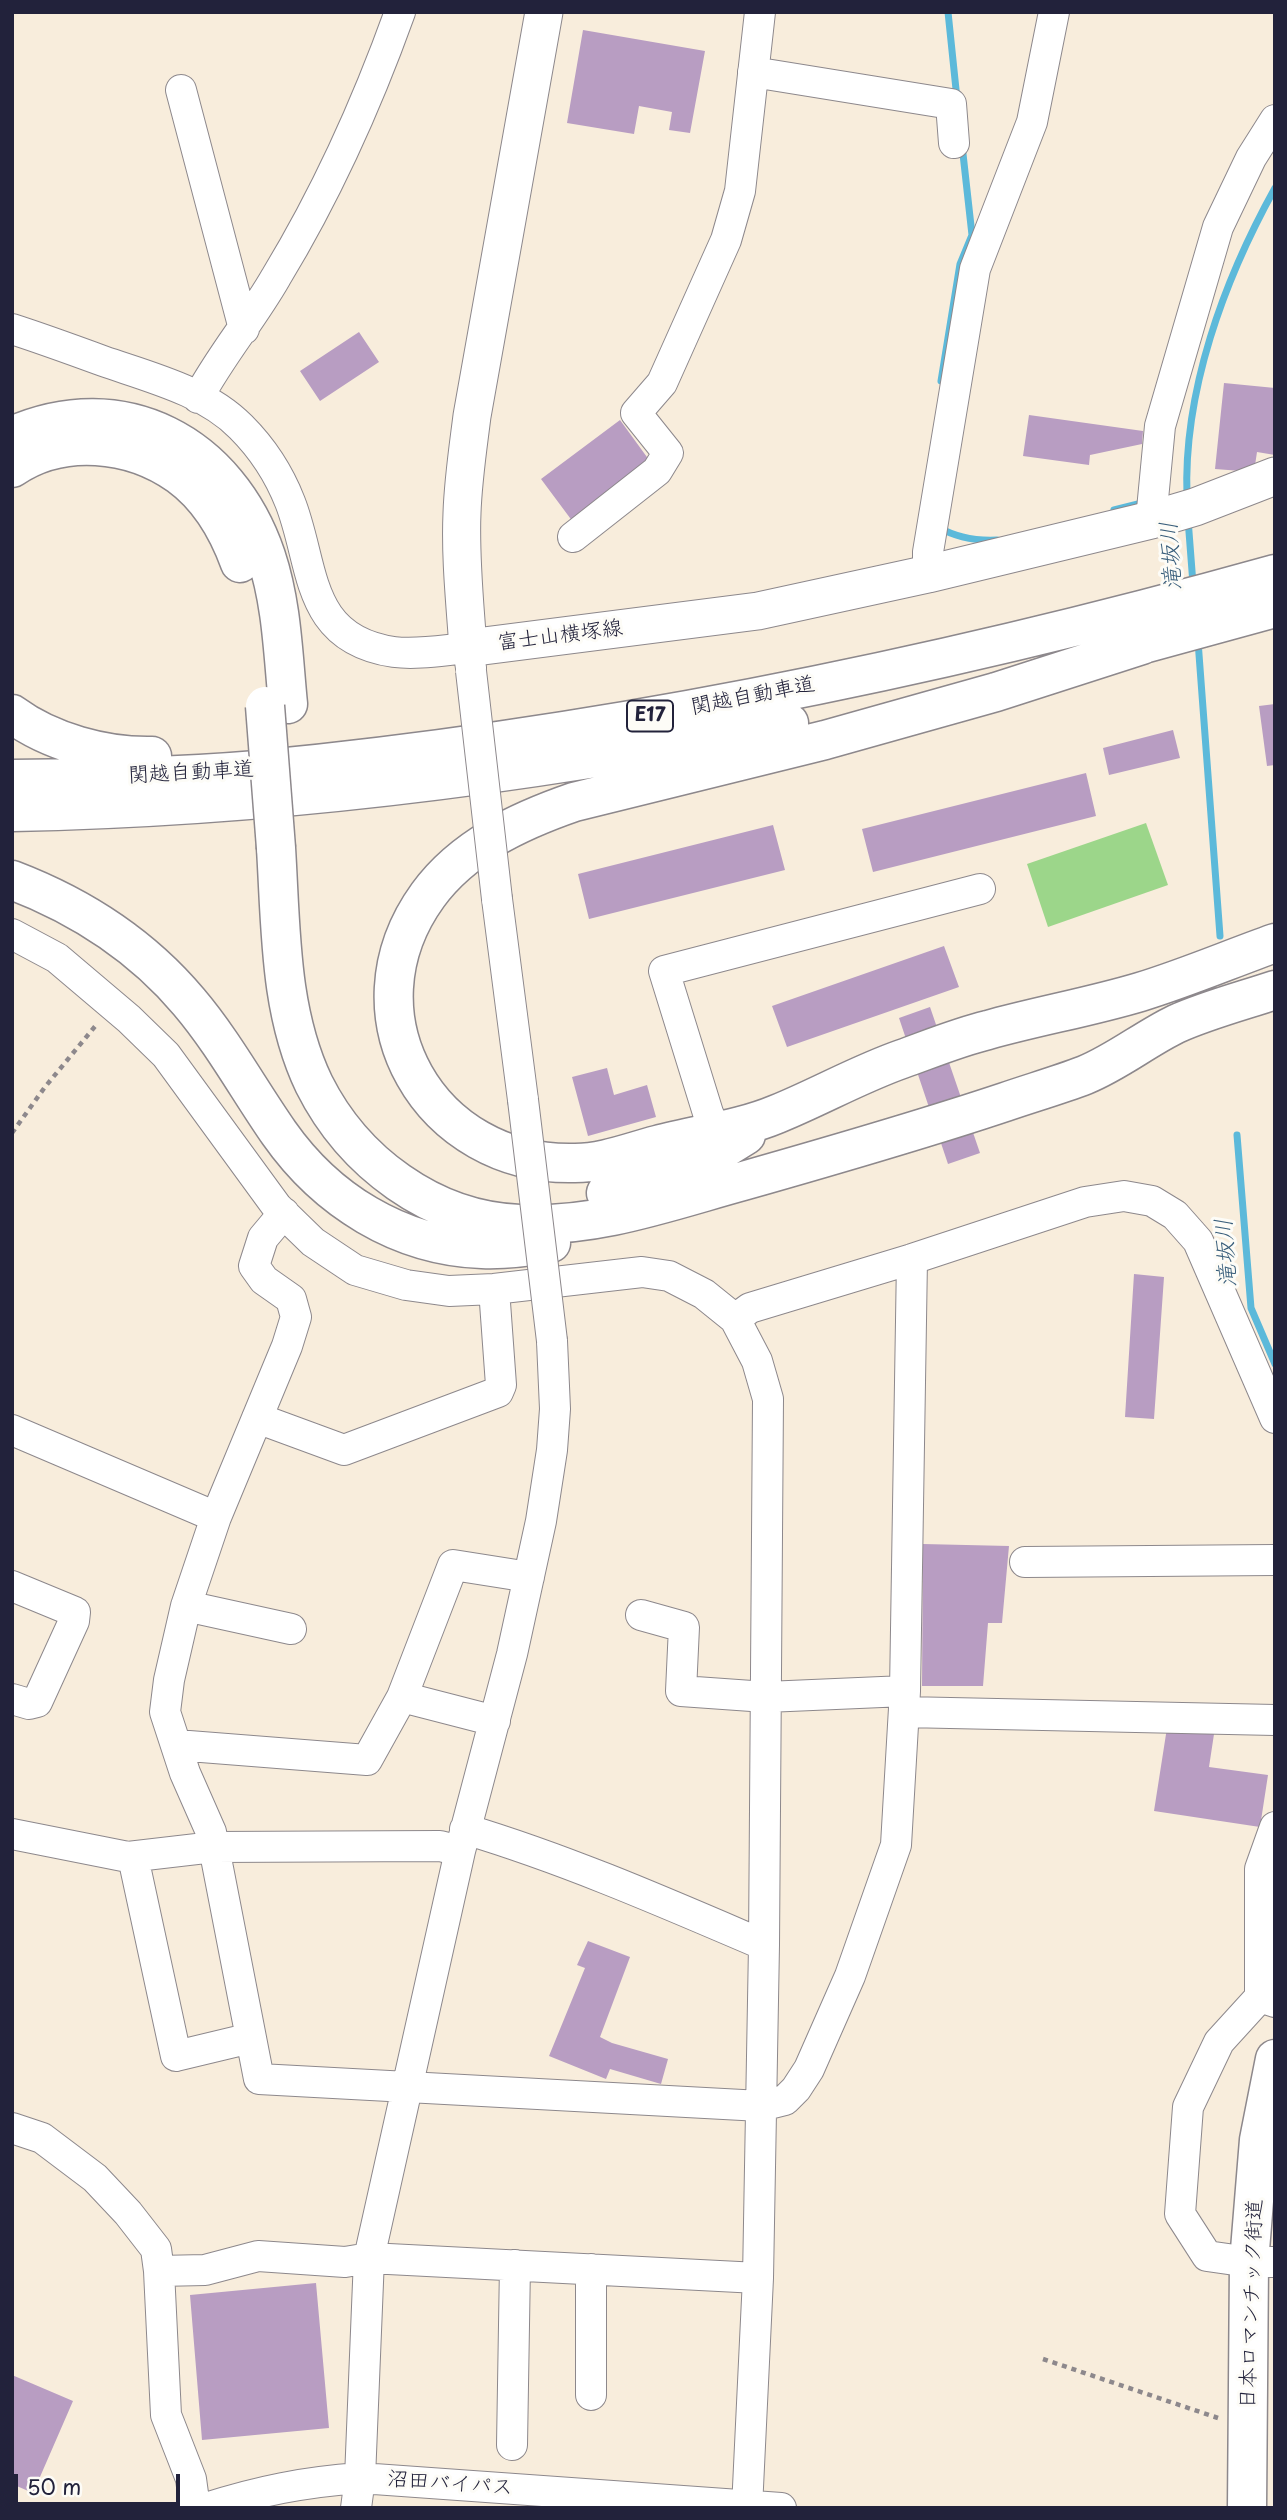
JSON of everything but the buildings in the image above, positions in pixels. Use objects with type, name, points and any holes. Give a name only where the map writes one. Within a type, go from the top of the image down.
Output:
[{"type":"highway","points":[[12,436],[61,419],[115,419],[139,425],[181,443],[201,458],[239,500],[254,526],[266,555],[280,617],[277,705],[288,847],[287,993],[302,1056],[316,1087],[349,1139],[396,1182],[442,1206],[484,1219],[517,1224],[586,1221],[665,1205]]},
{"type":"highway","points":[[12,468],[48,452],[75,446],[104,446],[155,461],[181,476],[220,521],[234,545],[246,577],[277,705]]},
{"type":"highway","name":"関越自動車道","points":[[12,779],[254,770],[400,754],[583,727],[922,664],[1148,610],[1275,574]]},
{"type":"highway","name":"関越自動車道","points":[[12,812],[256,801],[413,785],[556,764],[740,733],[914,698],[1142,645],[1275,608]]},
{"type":"highway","points":[[725,1155],[660,1144],[578,1164],[552,1163],[499,1150],[473,1138],[449,1120],[428,1098],[411,1072],[394,1015],[400,953],[427,896],[447,872],[470,853],[534,815],[574,802],[996,692],[1142,645]]},
{"type":"highway","points":[[12,714],[43,733],[73,744],[142,757],[240,754],[376,741],[754,697]]},
{"type":"highway","points":[[288,847],[323,1040],[351,1101],[372,1128],[399,1152],[426,1170],[483,1195],[514,1201],[585,1198],[691,1169],[725,1155],[918,1131],[1087,1074],[1177,1023],[1275,990]]},
{"type":"highway","points":[[12,880],[60,900],[93,919],[127,942],[160,970],[190,1003],[280,1135],[303,1164],[330,1190],[357,1210],[414,1237],[444,1245],[482,1249],[520,1248],[559,1242],[665,1205],[774,1116],[909,1056],[985,1030],[1140,992],[1275,943]]},
{"type":"highway","name":"日本ロマンチック街道","points":[[1247,2508],[1248,2454],[1262,2262],[1259,2140],[1275,2059]]},
{"type":"main road","name":"富士山横塚線","points":[[544,12],[472,416],[462,524],[470,659],[758,611],[928,574],[1175,513],[1275,476]]},
{"type":"street","points":[[198,397],[218,361],[244,329],[278,275],[342,155],[364,109],[400,12]]},
{"type":"street","points":[[573,537],[657,471],[668,453],[636,413],[662,383],[726,240],[740,191],[760,12]]},
{"type":"street","points":[[928,574],[928,552],[975,269],[1027,141],[1054,12]]},
{"type":"street","points":[[753,72],[951,104],[954,143]]},
{"type":"street","points":[[181,90],[244,329]]},
{"type":"street","points":[[1175,513],[1160,426],[1218,227],[1251,158],[1275,120]]},
{"type":"street","points":[[15,337],[152,378],[198,397],[221,410],[239,424],[267,458],[291,503],[310,578],[319,600],[332,620],[344,631],[377,649],[470,659],[552,1341],[555,1398],[552,1450],[529,1577],[463,1840],[369,2258],[356,2508]]},
{"type":"street","points":[[725,1155],[664,971],[980,889]]},
{"type":"street","points":[[12,934],[57,958],[114,1005],[166,1055],[284,1213],[313,1242],[355,1270],[406,1285],[449,1291],[494,1289],[642,1272],[669,1276],[704,1294],[734,1319],[757,1361],[768,1399],[764,1945],[758,2278],[747,2506]]},
{"type":"street","points":[[734,1319],[750,1308],[912,1259],[1085,1202],[1124,1196],[1152,1201],[1175,1215],[1198,1241],[1275,1418]]},
{"type":"street","points":[[284,1213],[263,1238],[254,1266],[264,1280],[291,1299],[296,1317],[287,1346],[216,1517],[186,1606],[169,1680],[165,1712],[185,1773],[211,1832],[259,2080],[761,2106],[785,2100],[796,2089],[809,2069],[850,1976],[896,1845],[905,1701],[912,1259]]},
{"type":"street","points":[[257,1418],[344,1450],[498,1392],[501,1385],[494,1289]]},
{"type":"street","points":[[12,1430],[216,1517]]},
{"type":"street","points":[[1025,1562],[1275,1560]]},
{"type":"street","points":[[176,1745],[366,1760],[402,1698],[453,1565],[529,1577]]},
{"type":"street","points":[[12,1586],[75,1612],[74,1621],[37,1702],[29,1704],[12,1699]]},
{"type":"street","points":[[186,1606],[290,1629]]},
{"type":"street","points":[[641,1615],[684,1627],[681,1691],[1275,1720]]},
{"type":"street","points":[[402,1698],[495,1721]]},
{"type":"street","points":[[1262,2262],[1206,2256],[1180,2214],[1188,2107],[1219,2042],[1267,2000],[1260,1869],[1275,1827]]},
{"type":"street","points":[[12,1834],[128,1857],[214,1847],[440,1846],[463,1840],[533,1852],[661,1901],[764,1945]]},
{"type":"street","points":[[134,1857],[176,2056],[251,2038]]},
{"type":"street","points":[[12,2128],[41,2138],[94,2178],[128,2213],[156,2249],[166,2415],[191,2479],[195,2508]]},
{"type":"street","points":[[159,2271],[205,2270],[258,2256],[345,2262],[369,2258],[758,2278]]},
{"type":"street","points":[[512,2445],[515,2265]]},
{"type":"street","points":[[591,2269],[591,2395]]},
{"type":"street","name":"沼田バイパス","points":[[206,2508],[248,2494],[307,2482],[359,2479],[781,2508]]},
{"type":"path","points":[[12,1133],[45,1087],[114,1005]]},
{"type":"path","points":[[1043,2359],[1219,2418],[1248,2454]]},
{"type":"green space","points":[[1146,823],[1168,885],[1048,927],[1027,864]]},
{"type":"waterway","points":[[948,12],[957,99]]},
{"type":"waterway","points":[[941,381],[960,264],[972,235],[962,145]]},
{"type":"waterway","name":"滝坂川","points":[[1187,497],[1192,417],[1210,337],[1239,260],[1275,188]]},
{"type":"waterway","points":[[1114,510],[1146,502]]},
{"type":"waterway","name":"滝坂川","points":[[1188,519],[1193,584]]},
{"type":"waterway","points":[[938,527],[967,538],[997,540]]},
{"type":"waterway","name":"滝坂川","points":[[1198,641],[1220,936]]},
{"type":"waterway","name":"滝坂川","points":[[1237,1135],[1251,1308],[1275,1364]]}]
